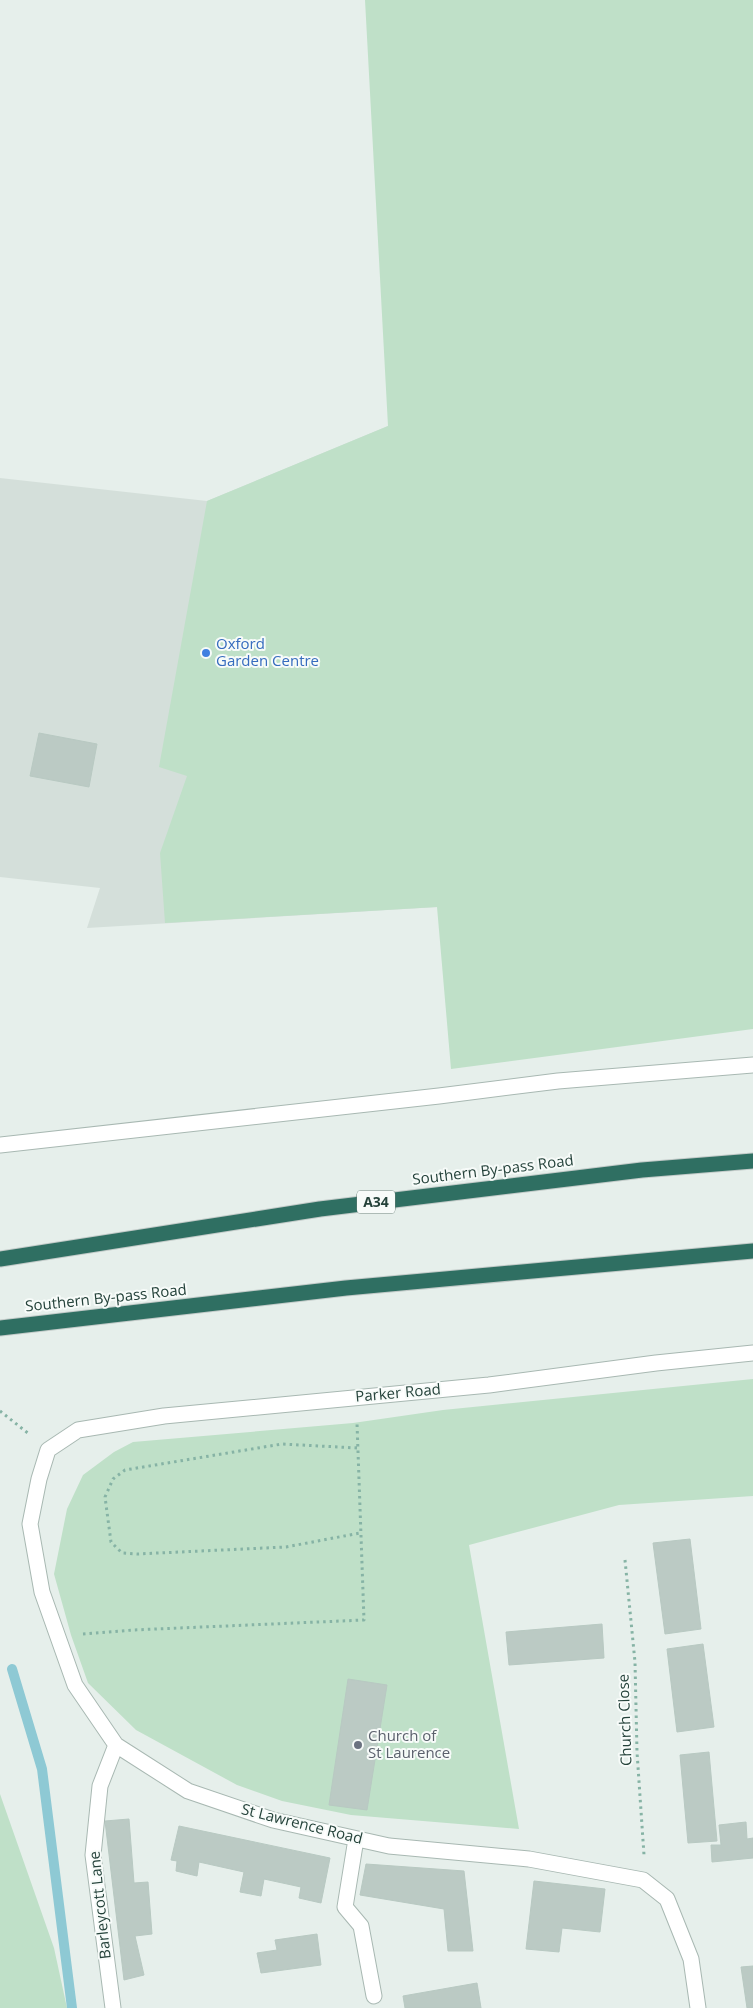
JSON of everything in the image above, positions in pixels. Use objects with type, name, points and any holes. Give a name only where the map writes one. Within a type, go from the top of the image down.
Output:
[{"type":"highway","name":"Southern By-pass Road","points":[[0,1259],[320,1209],[642,1170],[753,1160]]},
{"type":"highway","name":"Southern By-pass Road","points":[[0,1328],[346,1288],[753,1251]]},
{"type":"street","points":[[0,1145],[558,1081],[753,1065]]},
{"type":"street","name":"Parker Road","points":[[48,1450],[78,1430],[164,1416],[488,1385],[656,1363],[753,1353]]},
{"type":"street","name":"St Lawrence Road","points":[[48,1450],[39,1479],[30,1524],[42,1592],[58,1642],[75,1685],[116,1745],[188,1791],[273,1820],[389,1846],[529,1859],[642,1880],[667,1899],[691,1959],[698,2008]]},
{"type":"street","name":"Barleycott Lane","points":[[113,2008],[93,1855],[100,1786],[116,1745]]},
{"type":"street","points":[[356,1839],[345,1907],[361,1926],[374,1996]]},
{"type":"path","points":[[58,1642],[71,1635],[133,1630],[364,1620],[356,1397]]},
{"type":"path","points":[[0,1411],[48,1450]]},
{"type":"path","points":[[357,1448],[282,1444],[124,1470],[112,1479],[105,1497],[111,1542],[122,1553],[137,1554],[286,1547],[360,1533]]},
{"type":"path","name":"Church Close","points":[[625,1560],[635,1662],[637,1752],[645,1867],[642,1880]]},
{"type":"shaded area","name":"Oxford Garden Centre","points":[[388,426],[438,907],[87,928],[100,888],[0,877],[0,478],[207,501]]},
{"type":"green space","points":[[365,0],[753,0],[753,1029],[451,1069],[437,907],[165,923],[160,853],[187,776],[159,767],[207,501],[388,426]]},
{"type":"green space","points":[[753,1379],[753,1496],[619,1505],[469,1545],[519,1829],[351,1815],[282,1801],[237,1785],[136,1730],[88,1683],[71,1635],[54,1574],[67,1509],[83,1475],[114,1452],[133,1442],[353,1423],[443,1410]]},
{"type":"green space","points":[[0,1794],[54,1948],[67,2008],[0,2008]]},
{"type":"building","points":[[39,733],[97,744],[89,787],[30,776]]},
{"type":"building","points":[[690,1539],[701,1629],[665,1634],[653,1543]]},
{"type":"building","points":[[602,1624],[604,1658],[509,1665],[506,1632]]},
{"type":"building","points":[[703,1644],[714,1727],[677,1732],[667,1649]]},
{"type":"building","name":"Church of St Laurence","points":[[348,1679],[387,1685],[367,1810],[329,1805]]},
{"type":"building","points":[[709,1752],[717,1841],[688,1843],[680,1755]]},
{"type":"building","points":[[129,1819],[134,1883],[148,1882],[152,1934],[135,1936],[144,1975],[124,1980],[105,1821]]},
{"type":"building","points":[[746,1822],[747,1839],[753,1838],[753,1858],[712,1862],[711,1845],[721,1845],[719,1825]]},
{"type":"building","points":[[179,1826],[330,1858],[321,1903],[299,1898],[301,1887],[264,1879],[261,1896],[240,1892],[244,1872],[199,1862],[197,1876],[176,1871],[177,1861],[171,1860]]},
{"type":"building","points":[[366,1864],[464,1871],[473,1951],[448,1951],[444,1909],[360,1895]]},
{"type":"building","points":[[534,1881],[605,1889],[600,1932],[562,1928],[559,1952],[526,1949]]},
{"type":"building","points":[[317,1934],[321,1965],[261,1973],[257,1953],[277,1950],[275,1940]]},
{"type":"building","points":[[753,1966],[753,2008],[747,2008],[741,1967]]},
{"type":"building","points":[[477,1983],[481,2008],[405,2008],[403,1996]]},
{"type":"waterway","points":[[12,1669],[42,1769],[72,2008]]},
{"type":"place","name":"Oxford Garden Centre","points":[[206,653]]},
{"type":"place","name":"Church of St Laurence","points":[[358,1745]]}]
